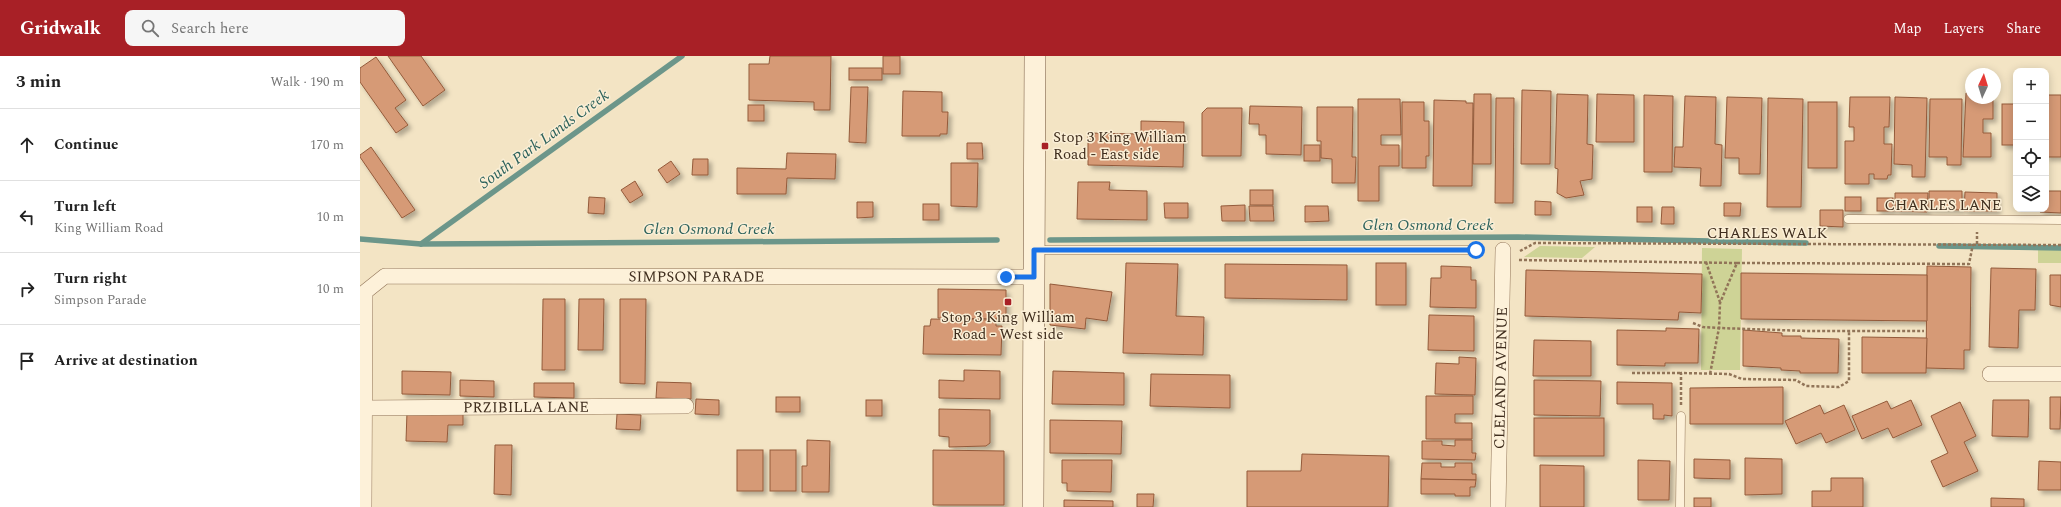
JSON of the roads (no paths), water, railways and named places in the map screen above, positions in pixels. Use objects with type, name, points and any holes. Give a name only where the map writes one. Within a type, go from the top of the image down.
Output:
[{"type":"main road","points":[[1033,507],[1035,56]]},
{"type":"street","name":"CLELAND AVENUE","points":[[1498,507],[1503,250]]},
{"type":"street","name":"SIMPSON PARADE","points":[[362,408],[365,292],[385,276],[1034,277]]},
{"type":"street","points":[[1990,374],[2061,374]]},
{"type":"street","name":"PRZIBILLA LANE","points":[[362,408],[686,406]]},
{"type":"street","points":[[362,408],[364,507]]},
{"type":"lane","name":"CHARLES LANE","points":[[1848,219],[2061,220]]},
{"type":"lane","points":[[1034,250],[1476,250]]},
{"type":"lane","points":[[1680,507],[1681,416]]},
{"type":"waterway","name":"South Park Lands Creek","points":[[421,244],[682,56]]},
{"type":"waterway","name":"Glen Osmond Creek","points":[[1050,240],[1518,237],[1806,243]]},
{"type":"waterway","name":"Glen Osmond Creek","points":[[360,239],[421,244],[997,240]]},
{"type":"waterway","name":"Glen Osmond Creek","points":[[1939,246],[2061,248]]},
{"type":"place","name":"Stop 3 King William Road - East side","points":[[1045,146]]},
{"type":"place","name":"Stop 3 King William Road - West side","points":[[1008,302]]}]
